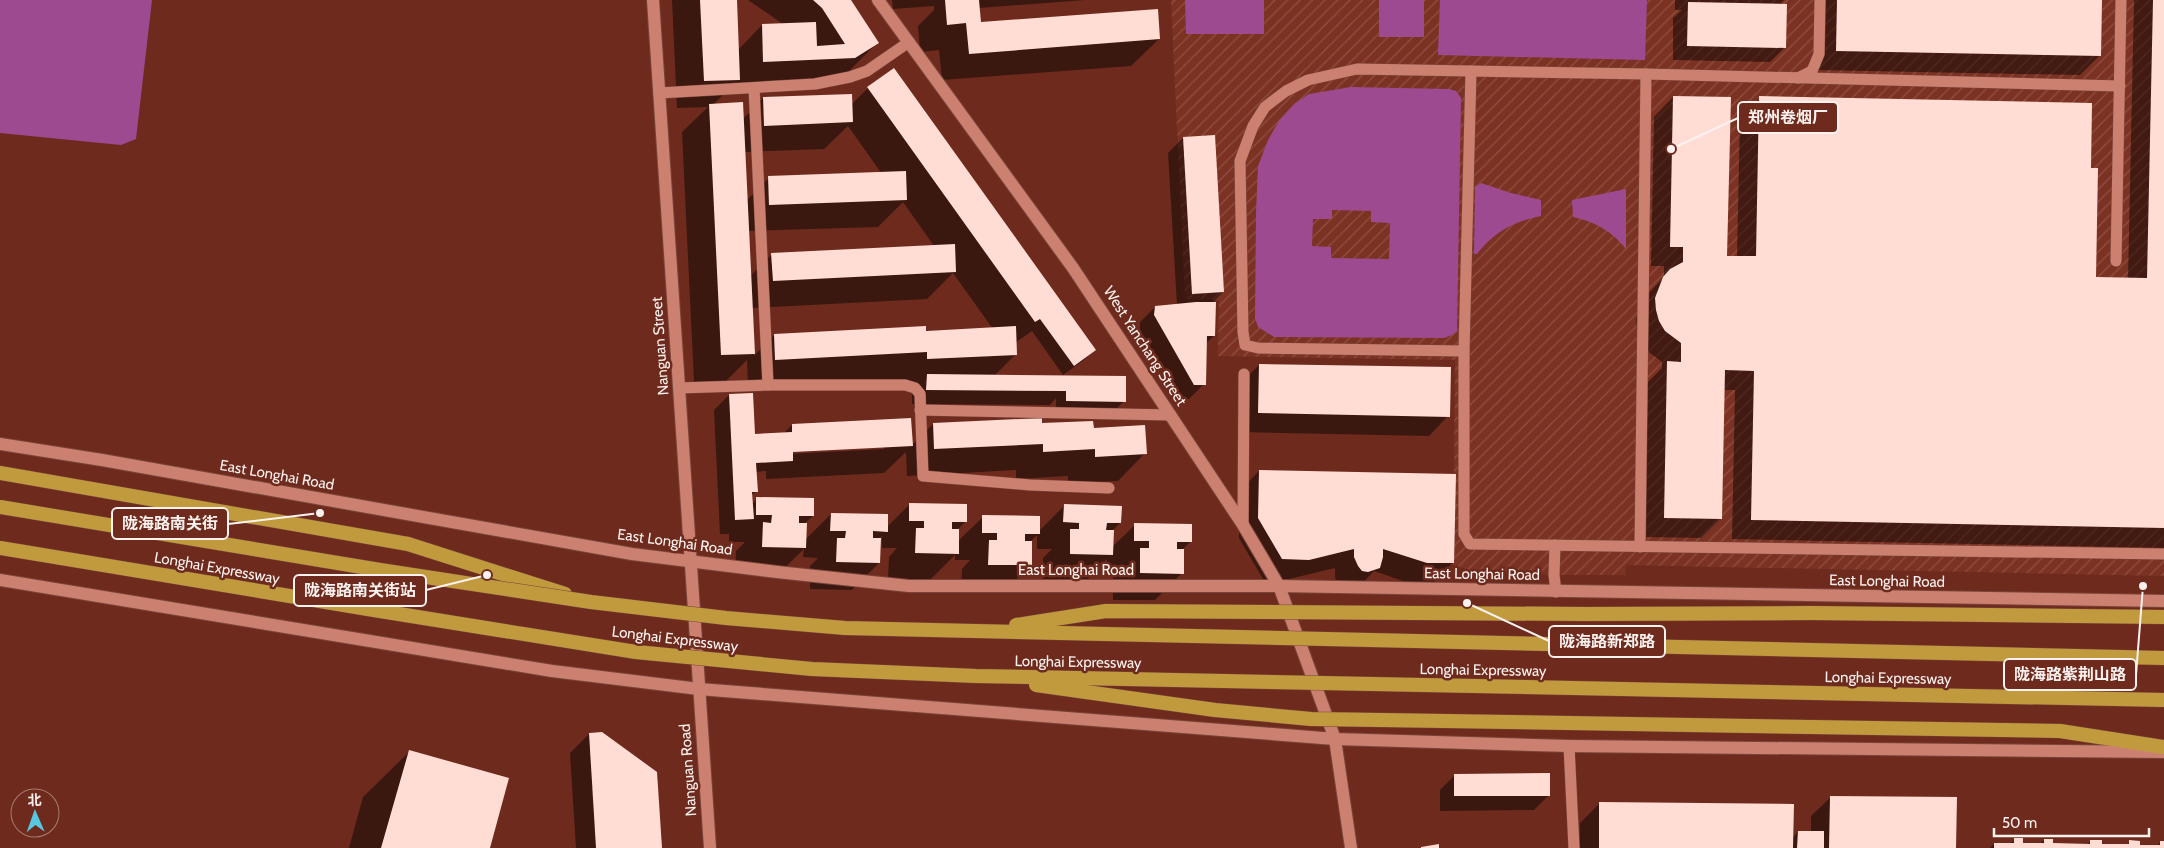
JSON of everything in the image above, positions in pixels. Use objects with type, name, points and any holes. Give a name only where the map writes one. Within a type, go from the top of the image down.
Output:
[{"type":"highway","points":[[0,473],[408,544],[591,602]]},
{"type":"highway","name":"Longhai Expressway","points":[[0,508],[380,570],[591,602],[726,618],[845,628],[2164,658]]},
{"type":"highway","name":"Longhai Expressway","points":[[0,548],[628,650],[812,669],[976,676],[2164,700]]},
{"type":"highway","points":[[978,631],[1106,611],[1584,614],[1811,613],[2164,617]]},
{"type":"highway","points":[[976,676],[1215,710],[1311,719],[2060,730],[2164,747]]},
{"type":"street","name":"Nanguan Street","points":[[653,0],[699,689]]},
{"type":"street","name":"West Yanchang Street","points":[[878,0],[1074,268],[1243,525],[1279,586],[1335,739],[1351,848]]},
{"type":"street","name":"East Longhai Road","points":[[0,444],[632,554],[909,586],[1279,586],[2164,601]]},
{"type":"street","points":[[0,580],[552,671],[699,689],[1335,739],[1569,746],[2164,752]]},
{"type":"street","name":"Nanguan Road","points":[[699,689],[710,848]]},
{"type":"lane","points":[[1796,79],[1812,71],[1819,54],[1820,0]]},
{"type":"lane","points":[[2116,261],[2121,0]]},
{"type":"lane","points":[[659,93],[816,84],[850,78],[867,71],[908,42]]},
{"type":"lane","points":[[1464,351],[1258,348],[1245,345],[1243,332],[1240,161],[1253,126],[1265,107],[1286,91],[1308,80],[1357,69],[2120,86]]},
{"type":"lane","points":[[1471,71],[1464,351],[1464,534],[1470,544],[2164,554]]},
{"type":"lane","points":[[1640,547],[1646,74]]},
{"type":"lane","points":[[754,88],[768,385]]},
{"type":"lane","points":[[1243,525],[1244,374]]},
{"type":"lane","points":[[679,388],[768,385],[905,386],[915,388],[920,394],[922,476],[1030,485],[1109,488]]},
{"type":"lane","points":[[920,410],[1171,415]]},
{"type":"lane","points":[[1556,546],[1554,575],[1556,592]]},
{"type":"lane","points":[[1569,746],[1574,848]]},
{"type":"shaded area","points":[[0,0],[152,0],[136,139],[121,145],[0,133]]},
{"type":"shaded area","points":[[1171,0],[2164,0],[2164,576],[1626,565],[1625,575],[1554,575],[1472,571],[1453,565],[1455,360],[1218,356],[1219,300],[1185,299]]},
{"type":"shaded area","points":[[1185,0],[1264,0],[1264,34],[1186,34]]},
{"type":"shaded area","points":[[1379,0],[1424,0],[1424,37],[1379,37]]},
{"type":"shaded area","points":[[1440,0],[1647,0],[1645,60],[1438,55]]},
{"type":"shaded area","points":[[1351,87],[1449,89],[1456,91],[1461,98],[1457,331],[1452,335],[1444,338],[1274,337],[1258,327],[1255,318],[1258,166],[1268,140],[1279,121],[1294,104],[1309,94]],"holes":[[[1332,210],[1371,211],[1371,222],[1390,223],[1389,259],[1331,258],[1331,247],[1312,246],[1313,219],[1332,219]]]},
{"type":"shaded area","points":[[1481,183],[1541,200],[1541,216],[1513,224],[1490,239],[1477,254],[1474,254],[1475,187]]},
{"type":"shaded area","points":[[1626,189],[1626,249],[1615,237],[1602,228],[1573,217],[1572,200]]},
{"type":"building","points":[[700,0],[737,0],[740,80],[704,81]]},
{"type":"building","points":[[813,0],[851,0],[879,43],[855,58],[763,62],[762,24],[816,22],[817,46],[845,44],[822,8]]},
{"type":"building","points":[[945,0],[979,0],[981,22],[1158,9],[1160,39],[969,54],[966,23],[947,25]]},
{"type":"building","points":[[1837,0],[2102,0],[2101,56],[1836,51]]},
{"type":"building","points":[[2153,0],[2164,0],[2164,528],[1751,520],[1754,371],[1725,370],[1722,519],[1664,518],[1667,361],[1681,362],[1681,343],[1665,331],[1659,321],[1655,298],[1663,277],[1670,269],[1683,262],[1683,247],[1670,247],[1673,96],[1731,97],[1727,256],[1756,256],[1759,96],[2092,103],[2091,168],[2098,168],[2096,277],[2147,278]]},
{"type":"building","points":[[1688,2],[1787,4],[1786,48],[1687,46]]},
{"type":"building","points":[[894,68],[1096,350],[1074,366],[1040,319],[1035,322],[867,87]]},
{"type":"building","points":[[852,94],[853,122],[764,126],[763,97]]},
{"type":"building","points":[[743,102],[755,354],[721,355],[709,104]]},
{"type":"building","points":[[1215,135],[1224,292],[1192,294],[1183,137]]},
{"type":"building","points":[[906,171],[907,200],[769,205],[768,176]]},
{"type":"building","points":[[955,244],[956,272],[773,281],[771,253]]},
{"type":"building","points":[[1216,302],[1215,336],[1207,336],[1206,385],[1194,385],[1154,315],[1155,306]]},
{"type":"building","points":[[926,326],[926,331],[1016,326],[1017,355],[927,359],[927,352],[775,360],[774,334]]},
{"type":"building","points":[[1259,364],[1451,367],[1450,417],[1258,413]]},
{"type":"building","points":[[927,374],[1126,376],[1126,402],[1066,401],[1066,391],[926,390]]},
{"type":"building","points":[[753,393],[755,434],[792,432],[792,424],[911,418],[913,446],[793,452],[793,461],[756,463],[758,492],[752,492],[754,519],[735,520],[729,394]]},
{"type":"building","points":[[1042,418],[1042,423],[1093,421],[1094,428],[1145,425],[1147,454],[1095,457],[1095,449],[1043,452],[1043,444],[934,449],[933,423]]},
{"type":"building","points":[[1259,470],[1456,474],[1454,563],[1427,563],[1383,549],[1380,568],[1368,572],[1362,571],[1358,566],[1354,557],[1354,549],[1309,560],[1282,559],[1258,518]]},
{"type":"building","points":[[756,497],[814,498],[814,516],[799,516],[799,523],[807,523],[806,548],[762,547],[763,522],[771,523],[772,515],[756,515]]},
{"type":"building","points":[[909,503],[967,504],[967,522],[952,522],[952,529],[959,529],[959,554],[915,553],[916,528],[924,528],[924,521],[909,521]]},
{"type":"building","points":[[1064,504],[1122,506],[1121,523],[1107,523],[1106,530],[1114,530],[1113,555],[1070,554],[1070,529],[1079,529],[1079,523],[1063,522]]},
{"type":"building","points":[[831,513],[888,514],[888,532],[873,531],[873,538],[881,538],[880,563],[836,562],[837,538],[845,538],[846,531],[830,531]]},
{"type":"building","points":[[982,515],[1040,516],[1040,534],[1025,534],[1025,541],[1032,541],[1032,565],[988,565],[989,540],[997,540],[997,533],[982,533]]},
{"type":"building","points":[[1134,523],[1192,524],[1192,542],[1177,542],[1177,549],[1184,549],[1184,574],[1140,573],[1140,548],[1149,548],[1149,541],[1134,541]]},
{"type":"building","points":[[602,732],[657,772],[662,848],[596,848],[589,733]]},
{"type":"building","points":[[409,750],[509,778],[490,848],[381,848]]},
{"type":"building","points":[[1550,773],[1550,796],[1454,796],[1454,774]]},
{"type":"building","points":[[1830,796],[1957,797],[1956,848],[1829,848]]},
{"type":"building","points":[[1599,802],[1794,804],[1793,848],[1599,848]]},
{"type":"building","points":[[1798,831],[1824,831],[1824,848],[1797,848]]},
{"type":"building","points":[[2014,838],[2023,838],[2023,843],[2044,843],[2044,839],[2053,839],[2053,843],[2090,844],[2090,840],[2102,840],[2102,844],[2129,844],[2129,840],[2140,841],[2140,845],[2160,845],[2160,841],[2164,841],[2164,848],[1994,848],[1994,843],[2014,843]]},
{"type":"building","points":[[1439,844],[1439,848],[1421,848],[1421,847]]},
{"type":"place","name":"郑州卷烟厂","points":[[1671,149]]},
{"type":"place","name":"陇海路南关街","points":[[320,513]]},
{"type":"place","name":"陇海路南关街站","points":[[487,575]]},
{"type":"place","name":"陇海路紫荆山路","points":[[2143,586]]},
{"type":"place","name":"陇海路新郑路","points":[[1467,603]]}]
